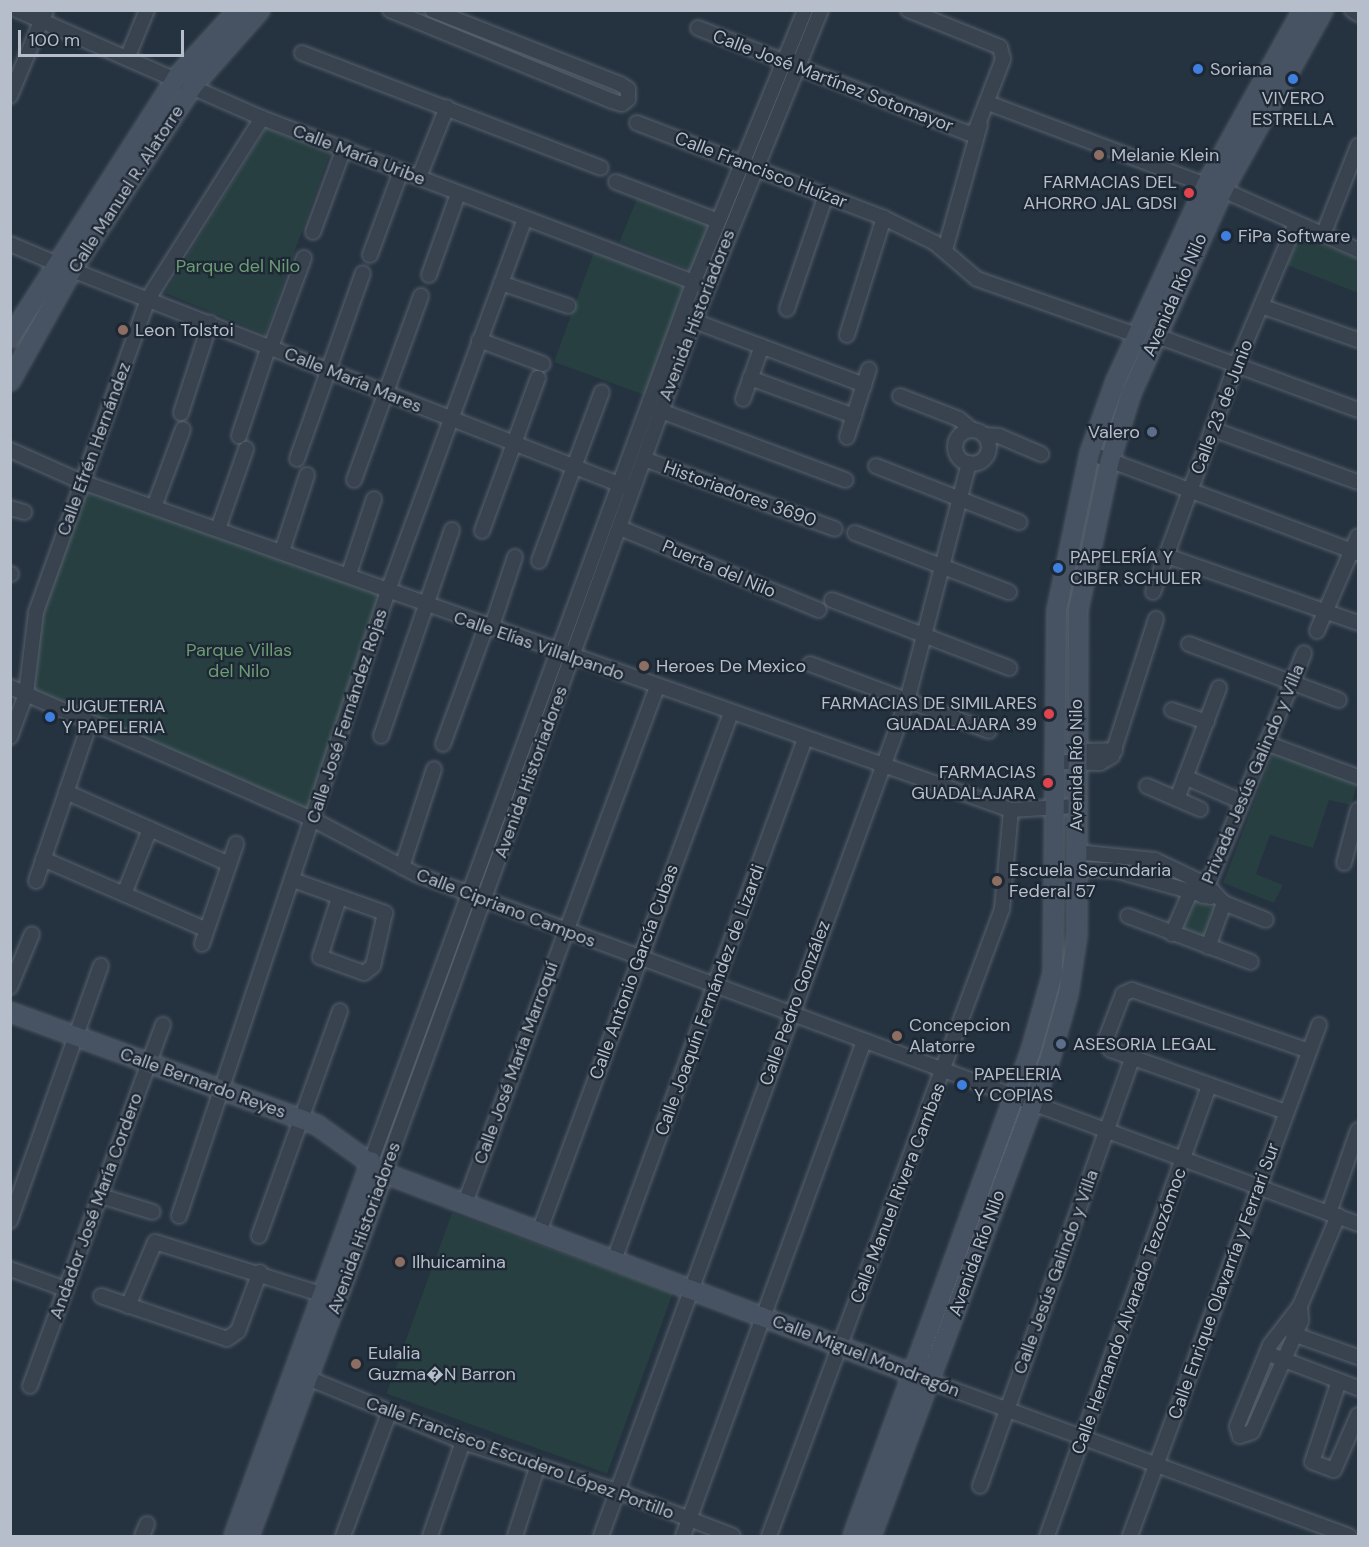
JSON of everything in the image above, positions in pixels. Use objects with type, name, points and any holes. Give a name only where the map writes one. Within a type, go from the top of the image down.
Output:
[{"type":"main road","name":"Calle Manuel R. Alatorre","points":[[10,339],[55,262],[176,78],[238,10]]},
{"type":"main road","name":"Calle Manuel R. Alatorre","points":[[10,381],[72,270],[192,87],[260,10]]},
{"type":"main road","name":"Avenida Río Nilo","points":[[853,1536],[1015,1096],[1053,974],[1060,587],[1090,453],[1136,335],[1303,10]]},
{"type":"main road","name":"Avenida Río Nilo","points":[[871,1536],[1033,1103],[1070,984],[1076,860],[1078,610],[1110,460],[1214,187],[1323,10]]},
{"type":"main road","name":"Calle Bernardo Reyes","points":[[10,1012],[303,1119],[370,1161],[384,1173]]},
{"type":"main road","name":"Avenida Historiadores","points":[[249,1536],[308,1378],[329,1297],[370,1161]]},
{"type":"main road","name":"Avenida Historiadores","points":[[234,1536],[329,1297],[384,1173]]},
{"type":"main road","name":"Calle Miguel Mondragón","points":[[384,1173],[930,1381]]},
{"type":"street","name":"Calle María Uribe","points":[[17,10],[44,16],[262,118],[700,284]]},
{"type":"street","points":[[128,56],[147,10]]},
{"type":"street","points":[[390,10],[619,104],[628,99],[628,89],[620,84],[432,10]]},
{"type":"street","name":"Avenida Historiadores","points":[[370,1161],[620,485],[789,63],[805,10]]},
{"type":"street","name":"Avenida Historiadores","points":[[789,63],[820,10]]},
{"type":"street","points":[[908,10],[1000,47],[1003,59],[980,125],[945,250]]},
{"type":"street","points":[[1352,10],[1359,14]]},
{"type":"street","points":[[10,96],[44,16]]},
{"type":"street","points":[[470,43],[477,28]]},
{"type":"street","name":"Calle José Martínez Sotomayor","points":[[698,28],[968,134],[980,125]]},
{"type":"street","points":[[302,53],[447,106],[601,168]]},
{"type":"street","points":[[988,103],[1214,187],[1359,250]]},
{"type":"street","points":[[419,177],[447,106]]},
{"type":"street","name":"Calle Efrén Hernández","points":[[10,738],[26,694],[33,620],[148,299],[262,118]]},
{"type":"street","name":"Calle Francisco Huízar","points":[[637,123],[884,219],[945,250],[977,279],[1136,335]]},
{"type":"street","points":[[1323,235],[1359,146]]},
{"type":"street","points":[[313,232],[344,148]]},
{"type":"street","name":"Avenida Historiadores","points":[[384,1173],[694,321],[700,284],[718,221],[748,165]]},
{"type":"street","points":[[370,255],[401,171]]},
{"type":"street","points":[[616,182],[718,221]]},
{"type":"street","points":[[429,275],[458,194]]},
{"type":"street","points":[[786,309],[826,195]]},
{"type":"street","name":"Calle José Fernández Rojas","points":[[179,1216],[224,1091],[388,588],[525,219]]},
{"type":"street","points":[[847,335],[884,219]]},
{"type":"street","name":"Calle 23 de Junio","points":[[1153,592],[1236,365],[1296,224]]},
{"type":"street","points":[[10,244],[55,262]]},
{"type":"street","points":[[218,529],[270,347],[304,258]]},
{"type":"street","name":"Calle María Mares","points":[[72,270],[634,490]]},
{"type":"street","points":[[297,459],[327,369],[363,273]]},
{"type":"street","points":[[501,283],[568,306]]},
{"type":"street","points":[[354,480],[384,392],[421,296]]},
{"type":"street","points":[[1261,306],[1359,340]]},
{"type":"street","points":[[694,321],[864,385]]},
{"type":"street","points":[[181,413],[210,323]]},
{"type":"street","points":[[1157,336],[1359,410]]},
{"type":"street","points":[[479,340],[540,371],[482,531]]},
{"type":"street","points":[[743,399],[762,346]]},
{"type":"street","points":[[847,437],[869,369]]},
{"type":"street","points":[[750,378],[854,416]]},
{"type":"street","points":[[539,561],[602,392]]},
{"type":"street","points":[[900,396],[959,419],[978,433],[988,451],[969,463],[955,445],[978,433],[999,436],[1041,454]]},
{"type":"street","points":[[661,411],[846,480]]},
{"type":"street","points":[[154,507],[183,429]]},
{"type":"street","points":[[1212,429],[1359,482]]},
{"type":"street","name":"Calle Elías Villalpando","points":[[10,450],[82,482],[388,588],[427,606],[488,628],[1011,810],[1076,806]]},
{"type":"street","points":[[1090,453],[1356,552]]},
{"type":"street","name":"Historiadores 3690","points":[[644,459],[835,529]]},
{"type":"street","name":"Calle Pedro González","points":[[601,1536],[907,701],[945,567],[969,463]]},
{"type":"street","points":[[876,466],[1019,522]]},
{"type":"street","points":[[282,551],[307,475]]},
{"type":"street","points":[[349,574],[374,499]]},
{"type":"street","name":"Puerta del Nilo","points":[[620,528],[819,610]]},
{"type":"street","points":[[381,736],[452,530]]},
{"type":"street","points":[[855,533],[1009,592]]},
{"type":"street","points":[[1317,631],[1356,552],[1359,536]]},
{"type":"street","points":[[1167,556],[1359,623]]},
{"type":"street","points":[[443,744],[515,557]]},
{"type":"street","points":[[832,600],[1009,668]]},
{"type":"street","points":[[1056,762],[1076,756],[1100,763],[1115,750],[1156,619]]},
{"type":"street","points":[[1189,644],[1339,700]]},
{"type":"street","name":"Privada Jesús Galindo y Villa","points":[[1172,934],[1200,891],[1242,802],[1304,653]]},
{"type":"street","points":[[810,664],[989,731]]},
{"type":"street","name":"Calle Cipriano Campos","points":[[10,687],[89,725],[314,820],[402,867],[467,894],[1359,1224]]},
{"type":"street","name":"Calle José María Marroquí","points":[[465,1203],[657,687]]},
{"type":"street","points":[[1177,799],[1219,688]]},
{"type":"street","points":[[1172,710],[1207,722]]},
{"type":"street","name":"Calle Antonio García Cubas","points":[[539,1232],[731,713]]},
{"type":"street","points":[[36,881],[89,725]]},
{"type":"street","name":"Calle Joaquín Fernández de Lizardi","points":[[614,1260],[806,739]]},
{"type":"street","points":[[1266,743],[1359,777]]},
{"type":"street","points":[[402,867],[434,769]]},
{"type":"street","points":[[1185,777],[1242,802]]},
{"type":"street","points":[[1147,786],[1200,809]]},
{"type":"street","points":[[66,792],[229,864]]},
{"type":"street","name":"Calle Manuel Rivera Cambas","points":[[769,1536],[944,1070],[1006,895],[1011,810]]},
{"type":"street","points":[[1344,863],[1359,810]]},
{"type":"street","points":[[124,894],[150,829]]},
{"type":"street","points":[[202,944],[205,929],[236,844]]},
{"type":"street","points":[[44,859],[205,929]]},
{"type":"street","points":[[1076,860],[1200,891],[1266,920]]},
{"type":"street","points":[[292,880],[386,915],[368,972],[320,957],[339,898]]},
{"type":"street","points":[[1208,947],[1221,900]]},
{"type":"street","points":[[1128,916],[1251,962]]},
{"type":"street","points":[[10,987],[32,934]]},
{"type":"street","points":[[10,1221],[101,966]]},
{"type":"street","points":[[1286,1112],[1105,1047],[1128,990],[1309,1051]]},
{"type":"street","points":[[259,1236],[340,1011]]},
{"type":"street","name":"Andador José María Cordero","points":[[30,1386],[163,1025]]},
{"type":"street","name":"Calle Enrique Olavarría y Ferrari Sur","points":[[1130,1536],[1318,1025]]},
{"type":"street","points":[[683,1536],[761,1316],[864,1041]]},
{"type":"street","name":"Calle Jesús Galindo y Villa","points":[[980,1486],[1133,1058]]},
{"type":"street","name":"Calle Hernando Alvarado Tezozómoc","points":[[1047,1536],[1209,1085]]},
{"type":"street","points":[[1300,1306],[1302,1317],[1281,1359],[1252,1432],[1240,1436],[1237,1426],[1267,1353],[1282,1324],[1300,1306],[1334,1215],[1359,1130]]},
{"type":"street","points":[[101,1196],[153,1212]]},
{"type":"street","points":[[128,1306],[155,1242],[260,1272],[329,1297]]},
{"type":"street","points":[[10,1269],[65,1289]]},
{"type":"street","points":[[101,1296],[232,1338],[260,1272]]},
{"type":"street","points":[[1293,1334],[1359,1357]]},
{"type":"street","points":[[1267,1353],[1359,1388]]},
{"type":"street","name":"Calle Francisco Escudero López Portillo","points":[[308,1378],[463,1442],[537,1468],[617,1491],[733,1536]]},
{"type":"street","name":"Calle Miguel Mondragón","points":[[930,1381],[1084,1436],[1343,1536]]},
{"type":"street","points":[[1339,1381],[1312,1461],[1334,1470],[1359,1415]]},
{"type":"street","points":[[343,1536],[389,1413]]},
{"type":"street","points":[[430,1536],[463,1442]]},
{"type":"street","points":[[515,1536],[537,1468]]},
{"type":"green space","name":"Parque del Nilo","points":[[266,128],[330,153],[265,334],[165,293]]},
{"type":"green space","points":[[638,196],[711,226],[693,271],[620,241]]},
{"type":"green space","points":[[1300,236],[1358,259],[1358,293],[1287,265]]},
{"type":"green space","points":[[594,252],[686,286],[646,395],[554,362]]},
{"type":"green space","name":"Parque Villas del Nilo","points":[[83,485],[381,594],[310,814],[30,692],[34,623]]},
{"type":"green space","points":[[1274,751],[1358,782],[1351,805],[1329,800],[1313,848],[1270,835],[1256,874],[1283,885],[1274,903],[1223,883]]},
{"type":"green space","points":[[1190,896],[1216,909],[1203,940],[1177,931]]},
{"type":"green space","points":[[452,1213],[673,1293],[607,1474],[386,1393]]},
{"type":"place","name":"Soriana","points":[[1198,69]]},
{"type":"place","name":"VIVERO ESTRELLA","points":[[1293,79]]},
{"type":"place","name":"Melanie Klein","points":[[1099,155]]},
{"type":"place","name":"FARMACIAS DEL AHORRO JAL GDSI","points":[[1189,193]]},
{"type":"place","name":"FiPa Software","points":[[1226,236]]},
{"type":"place","name":"Leon Tolstoi","points":[[123,330]]},
{"type":"place","name":"Valero","points":[[1152,432]]},
{"type":"place","name":"PAPELERÍA Y CIBER SCHULER","points":[[1058,568]]},
{"type":"place","name":"Heroes De Mexico","points":[[644,666]]},
{"type":"place","name":"FARMACIAS DE SIMILARES GUADALAJARA 39","points":[[1049,714]]},
{"type":"place","name":"JUGUETERIA Y PAPELERIA","points":[[50,717]]},
{"type":"place","name":"FARMACIAS GUADALAJARA","points":[[1048,783]]},
{"type":"place","name":"Escuela Secundaria Federal 57","points":[[997,881]]},
{"type":"place","name":"Concepcion Alatorre","points":[[897,1036]]},
{"type":"place","name":"ASESORIA LEGAL","points":[[1061,1044]]},
{"type":"place","name":"PAPELERIA Y COPIAS","points":[[962,1085]]},
{"type":"place","name":"Ilhuicamina","points":[[400,1262]]},
{"type":"place","name":"Eulalia Guzma�N Barron","points":[[356,1364]]}]
